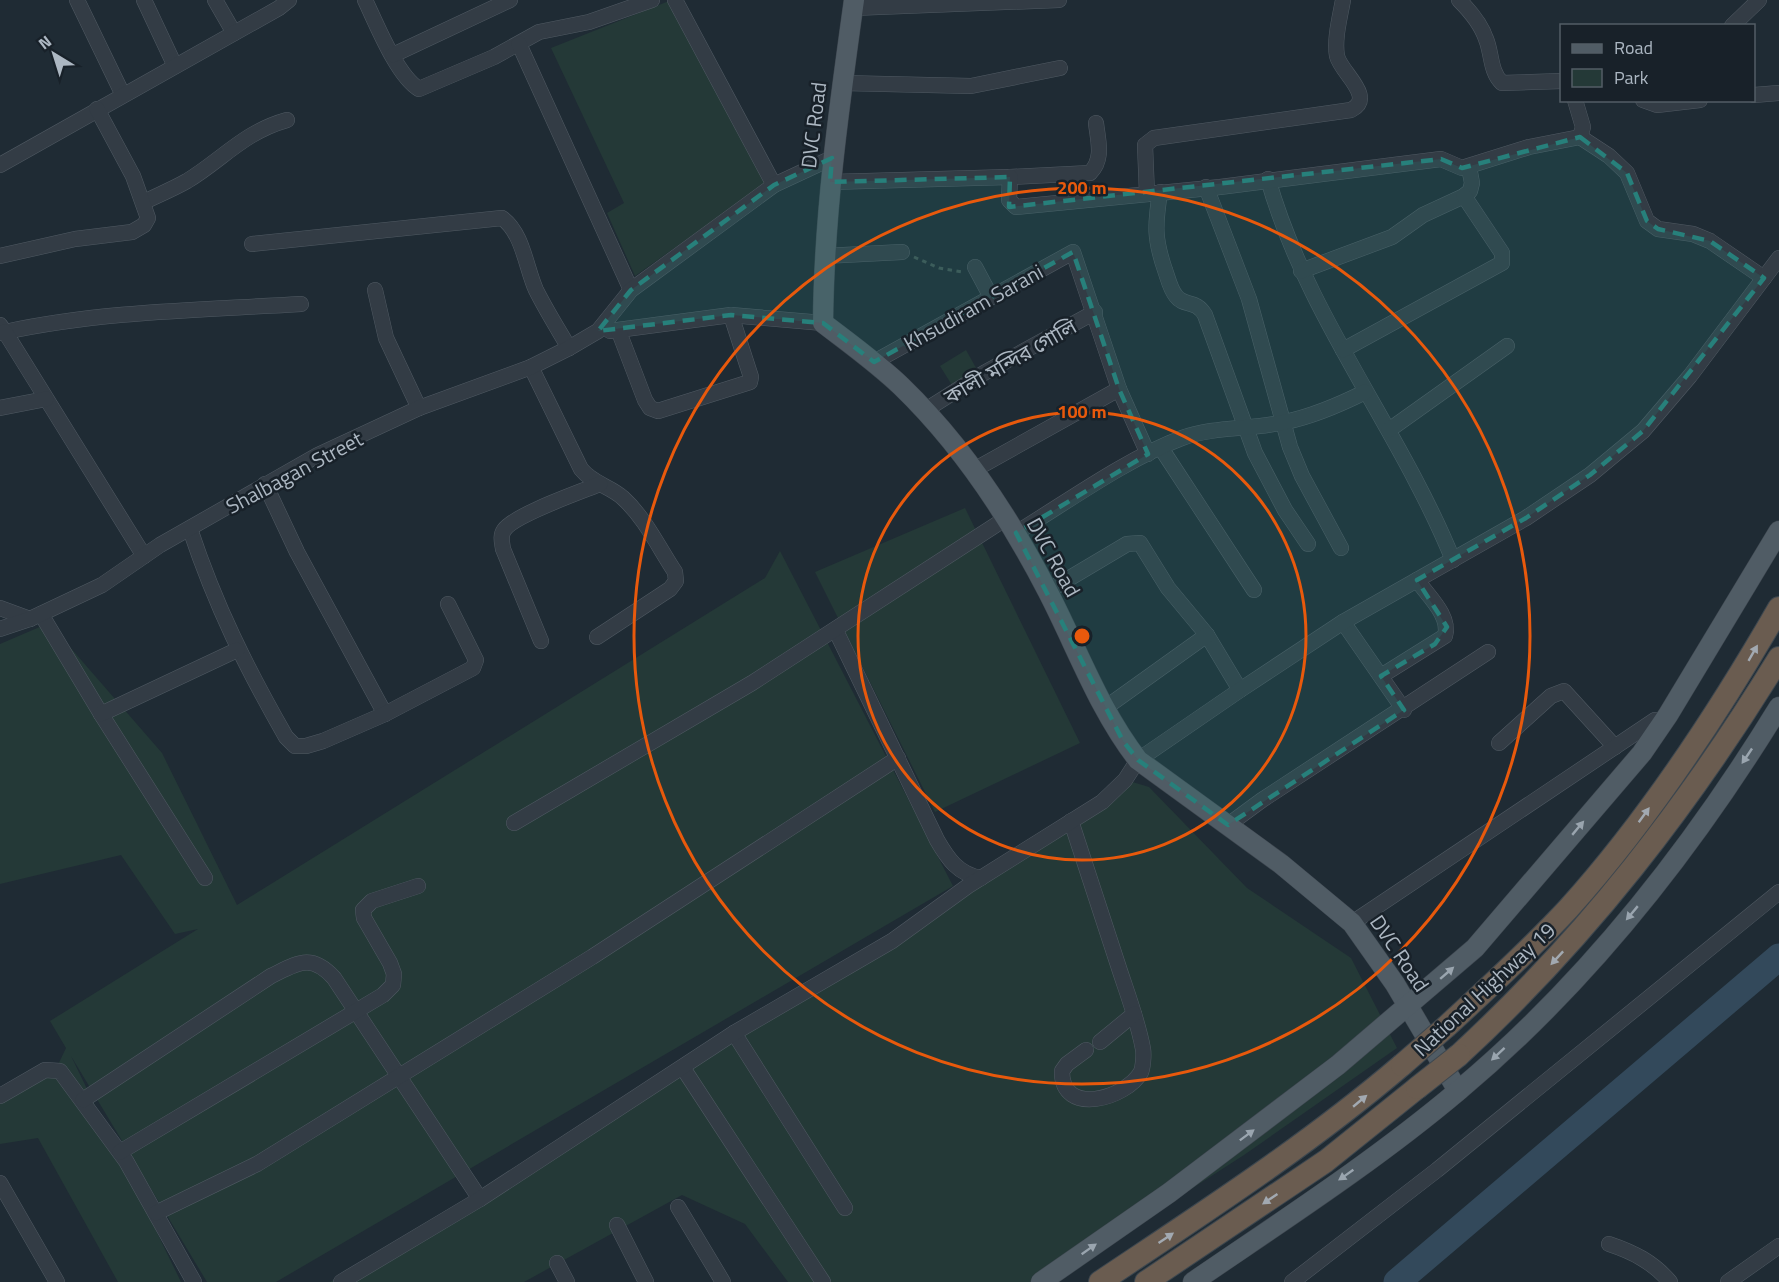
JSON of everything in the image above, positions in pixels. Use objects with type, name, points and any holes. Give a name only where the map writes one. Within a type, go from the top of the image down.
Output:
[{"type":"highway","name":"National Highway 19","points":[[1100,1282],[1274,1165],[1348,1112],[1521,958],[1568,908],[1632,831],[1715,715],[1779,608]]},
{"type":"highway","points":[[1146,1282],[1326,1161],[1460,1055],[1559,956],[1639,863],[1723,747],[1779,658]]},
{"type":"main road","name":"DVC Road","points":[[853,4],[832,158],[824,256],[823,323],[874,362],[924,411],[972,471],[1010,526],[1047,591],[1123,741],[1138,760],[1320,894],[1352,923],[1375,952],[1458,1091]]},
{"type":"main road","points":[[1041,1282],[1169,1193],[1338,1065],[1475,948],[1642,753],[1668,715],[1779,531]]},
{"type":"main road","points":[[1193,1282],[1385,1148],[1458,1091],[1555,1000],[1684,851],[1779,707]]},
{"type":"street","points":[[77,0],[123,95]]},
{"type":"street","points":[[144,0],[175,66]]},
{"type":"street","points":[[215,0],[234,33]]},
{"type":"street","points":[[0,165],[279,9],[289,0]]},
{"type":"street","points":[[365,0],[393,55],[413,86],[419,89],[427,88],[539,32],[589,22],[629,4],[652,0]]},
{"type":"street","points":[[393,55],[510,0]]},
{"type":"street","points":[[675,0],[774,185]]},
{"type":"street","points":[[853,4],[1059,0]]},
{"type":"street","points":[[1308,544],[1269,482],[1244,426],[1205,315],[1194,303],[1177,298],[1169,282],[1154,231],[1153,193],[1145,145],[1154,138],[1351,110],[1358,106],[1360,93],[1340,64],[1337,54],[1343,0]]},
{"type":"street","points":[[1459,0],[1482,31],[1495,73],[1502,83],[1560,81]]},
{"type":"street","points":[[1734,24],[1759,0]]},
{"type":"street","points":[[519,44],[631,290]]},
{"type":"street","points":[[842,83],[971,86],[1060,69]]},
{"type":"street","points":[[1755,95],[1779,93]]},
{"type":"street","points":[[1576,102],[1583,127],[1580,137]]},
{"type":"street","points":[[1649,102],[1657,105],[1683,102]]},
{"type":"street","points":[[0,256],[75,239],[132,232],[144,225],[148,218],[144,202],[117,142],[98,109]]},
{"type":"street","points":[[144,202],[188,180],[235,144],[262,127],[287,120]]},
{"type":"street","points":[[830,182],[1090,173],[1097,166],[1100,157],[1096,123]]},
{"type":"street","points":[[1010,177],[1009,200],[1016,207],[1441,159],[1462,168],[1529,147],[1580,137],[1609,156],[1627,173],[1647,220],[1658,229],[1694,234],[1710,241],[1764,278]]},
{"type":"street","points":[[598,331],[631,290],[774,185],[832,158]]},
{"type":"street","points":[[1300,271],[1392,237],[1423,215],[1464,196],[1470,191],[1472,183],[1469,167]]},
{"type":"street","points":[[1268,179],[1280,220],[1300,271],[1434,514],[1453,560]]},
{"type":"street","points":[[1206,187],[1249,299],[1283,423],[1302,476],[1341,548]]},
{"type":"street","points":[[1343,350],[1502,263],[1502,253],[1464,196]]},
{"type":"street","points":[[252,243],[502,218],[515,233],[535,287],[569,348]]},
{"type":"street","points":[[824,256],[902,252]]},
{"type":"street","name":"Khsudiram Sarani","points":[[874,362],[1073,252],[1095,312]]},
{"type":"street","points":[[341,1282],[480,1199],[734,1034],[892,941],[981,878],[1102,802],[1125,780],[1138,760],[1342,622],[1526,518],[1590,476],[1643,431],[1690,376],[1779,258]]},
{"type":"street","points":[[975,267],[990,297]]},
{"type":"street","points":[[375,290],[386,338],[419,408]]},
{"type":"street","points":[[144,556],[2,330],[117,314],[301,304]]},
{"type":"street","points":[[1095,312],[1119,388],[1154,451],[1254,590]]},
{"type":"street","name":"কালী মন্দির গোলি","points":[[924,411],[984,373],[1095,312]]},
{"type":"street","points":[[598,331],[619,332],[731,315],[823,323]]},
{"type":"street","points":[[619,332],[645,400],[650,408],[658,411],[750,382],[751,377],[731,315]]},
{"type":"street","name":"Shalbagan Street","points":[[0,629],[36,616],[102,585],[144,556],[318,455],[419,408],[531,367],[598,331]]},
{"type":"street","points":[[1389,430],[1507,346]]},
{"type":"street","points":[[531,367],[581,469],[589,479],[613,489],[638,516],[675,572],[676,581],[670,589],[597,638]]},
{"type":"street","points":[[972,471],[1119,388]]},
{"type":"street","points":[[514,823],[671,732],[1010,526],[1154,451],[1182,438],[1216,429],[1283,423],[1329,410],[1365,392]]},
{"type":"street","points":[[0,408],[46,399]]},
{"type":"street","points":[[265,484],[297,552],[385,714]]},
{"type":"street","points":[[541,641],[503,549],[501,538],[504,530],[513,522],[600,484]]},
{"type":"street","points":[[190,529],[204,572],[237,650],[286,737],[296,746],[306,746],[323,741],[385,714],[476,664],[448,604]]},
{"type":"street","points":[[1047,591],[1127,544],[1140,543],[1168,588],[1207,634],[1240,690]]},
{"type":"street","points":[[1381,676],[1444,636],[1447,627],[1444,617],[1417,580]]},
{"type":"street","points":[[0,608],[36,616],[206,878]]},
{"type":"street","points":[[1342,622],[1404,710]]},
{"type":"street","points":[[837,631],[948,857],[959,870],[970,876],[981,878]]},
{"type":"street","points":[[1105,708],[1207,634]]},
{"type":"street","points":[[101,714],[237,650]]},
{"type":"street","points":[[1228,825],[1262,800],[1404,710],[1488,652]]},
{"type":"street","points":[[1498,743],[1551,696],[1564,691],[1615,747]]},
{"type":"street","points":[[1352,923],[1655,720]]},
{"type":"street","points":[[156,1212],[256,1164],[684,898],[898,758]]},
{"type":"street","points":[[1071,821],[1134,1014],[1143,1051],[1141,1071],[1131,1083],[1096,1101],[1085,1101],[1065,1086],[1062,1071],[1067,1064],[1086,1050]]},
{"type":"street","points":[[120,1152],[357,1011],[388,990],[393,985],[393,974],[364,918],[363,910],[372,901],[418,886]]},
{"type":"street","points":[[1292,1282],[1464,1148],[1779,892]]},
{"type":"street","points":[[83,1100],[271,976],[297,963],[309,962],[322,966],[357,1011],[480,1199]]},
{"type":"street","points":[[1100,1042],[1134,1014]]},
{"type":"street","points":[[734,1034],[845,1209]]},
{"type":"street","points":[[683,1068],[823,1282]]},
{"type":"street","points":[[0,1096],[45,1070],[53,1069],[66,1076],[120,1152],[194,1282]]},
{"type":"street","points":[[0,1183],[57,1282]]},
{"type":"street","points":[[678,1208],[723,1282]]},
{"type":"street","points":[[617,1225],[646,1282]]},
{"type":"street","points":[[1609,1244],[1636,1254],[1654,1266],[1670,1282]]},
{"type":"street","points":[[1728,1282],[1779,1246]]},
{"type":"street","points":[[557,1263],[567,1282]]},
{"type":"path","points":[[902,252],[939,268],[961,273],[975,267]]},
{"type":"highlighted area","points":[[1580,137],[1627,173],[1647,221],[1658,229],[1710,241],[1764,278],[1643,431],[1590,475],[1526,518],[1417,580],[1447,627],[1435,644],[1381,676],[1404,710],[1228,825],[1138,760],[1123,741],[1016,533],[1148,454],[1119,389],[1073,252],[874,362],[823,323],[731,315],[598,331],[631,290],[774,185],[832,158],[830,182],[1010,177],[1009,207],[1441,159],[1462,168]]},
{"type":"green space","points":[[669,1],[765,184],[635,276],[607,213],[624,203],[551,48]]},
{"type":"green space","points":[[966,350],[980,375],[955,390],[940,366]]},
{"type":"green space","points":[[965,508],[1080,743],[935,812],[815,572]]},
{"type":"green space","points":[[780,551],[953,886],[276,1282],[207,1282],[71,1056],[181,1282],[118,1282],[38,1138],[0,1144],[0,1099],[55,1071],[66,1048],[50,1021],[198,929],[175,934],[121,855],[0,884],[0,644],[49,623],[162,753],[237,905],[765,578]]},
{"type":"green space","points":[[1126,780],[1149,787],[1247,888],[1351,958],[1397,1048],[1244,1155],[1047,1282],[788,1282],[745,1224],[682,1195],[524,1282],[330,1282],[895,945]]},
{"type":"waterway","points":[[1397,1282],[1779,957]]}]
